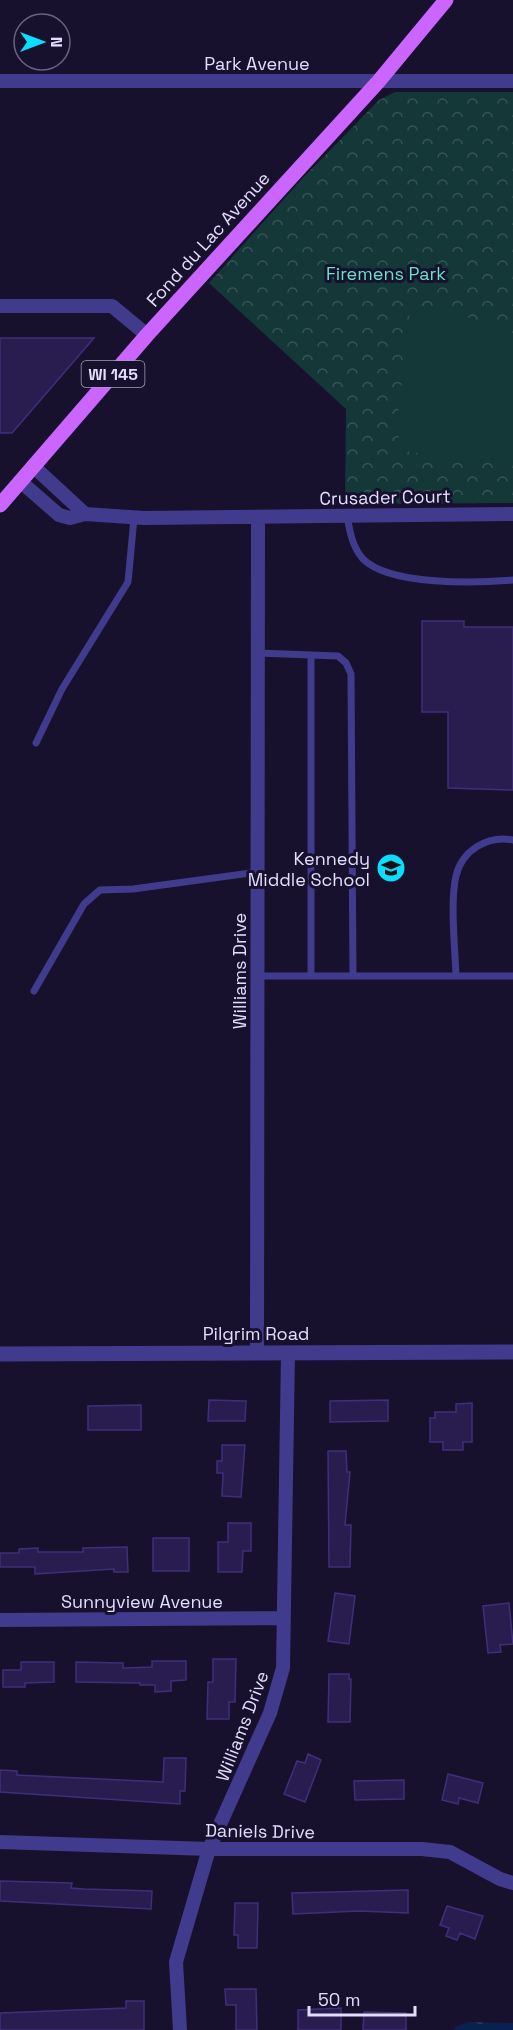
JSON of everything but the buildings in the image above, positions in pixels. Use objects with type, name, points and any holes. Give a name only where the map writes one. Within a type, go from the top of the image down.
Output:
[{"type":"main road","name":"Fond du Lac Avenue","points":[[0,505],[147,335],[378,82],[446,0]]},
{"type":"street","name":"Park Avenue","points":[[0,81],[513,81]]},
{"type":"street","points":[[0,306],[112,306],[147,335]]},
{"type":"street","points":[[33,466],[85,514]]},
{"type":"street","name":"Crusader Court","points":[[21,481],[59,515],[70,518],[85,514],[134,518],[513,514]]},
{"type":"street","name":"Williams Drive","points":[[257,1353],[258,517]]},
{"type":"street","name":"Pilgrim Road","points":[[0,1354],[513,1352]]},
{"type":"street","name":"Williams Drive","points":[[180,2030],[176,1962],[209,1849],[270,1713],[283,1668],[288,1353]]},
{"type":"street","name":"Sunnyview Avenue","points":[[0,1620],[284,1618]]},
{"type":"street","name":"Daniels Drive","points":[[0,1842],[209,1849],[422,1849],[450,1852],[513,1883]]},
{"type":"lane","points":[[347,516],[352,543],[364,559],[382,572],[406,579],[513,580]]},
{"type":"lane","points":[[36,743],[62,690],[128,582],[134,518]]},
{"type":"lane","points":[[258,653],[338,656],[346,663],[351,674],[353,976]]},
{"type":"lane","points":[[311,655],[311,976]]},
{"type":"lane","points":[[456,976],[456,876],[465,858],[477,845],[492,839],[513,840]]},
{"type":"lane","points":[[34,991],[84,904],[100,890],[133,889],[258,872]]},
{"type":"lane","points":[[257,976],[513,976]]},
{"type":"green space","name":"Firemens Park","points":[[395,92],[513,92],[513,503],[345,504],[346,409],[209,283],[300,181],[379,100]]},
{"type":"green space","points":[[411,305],[453,312],[467,317],[493,330],[513,349],[513,464],[409,452],[396,433]]},
{"type":"water","points":[[468,2022],[513,2023],[513,2030],[454,2030],[455,2027]]},
{"type":"place","name":"Kennedy Middle School","points":[[391,868]]}]
